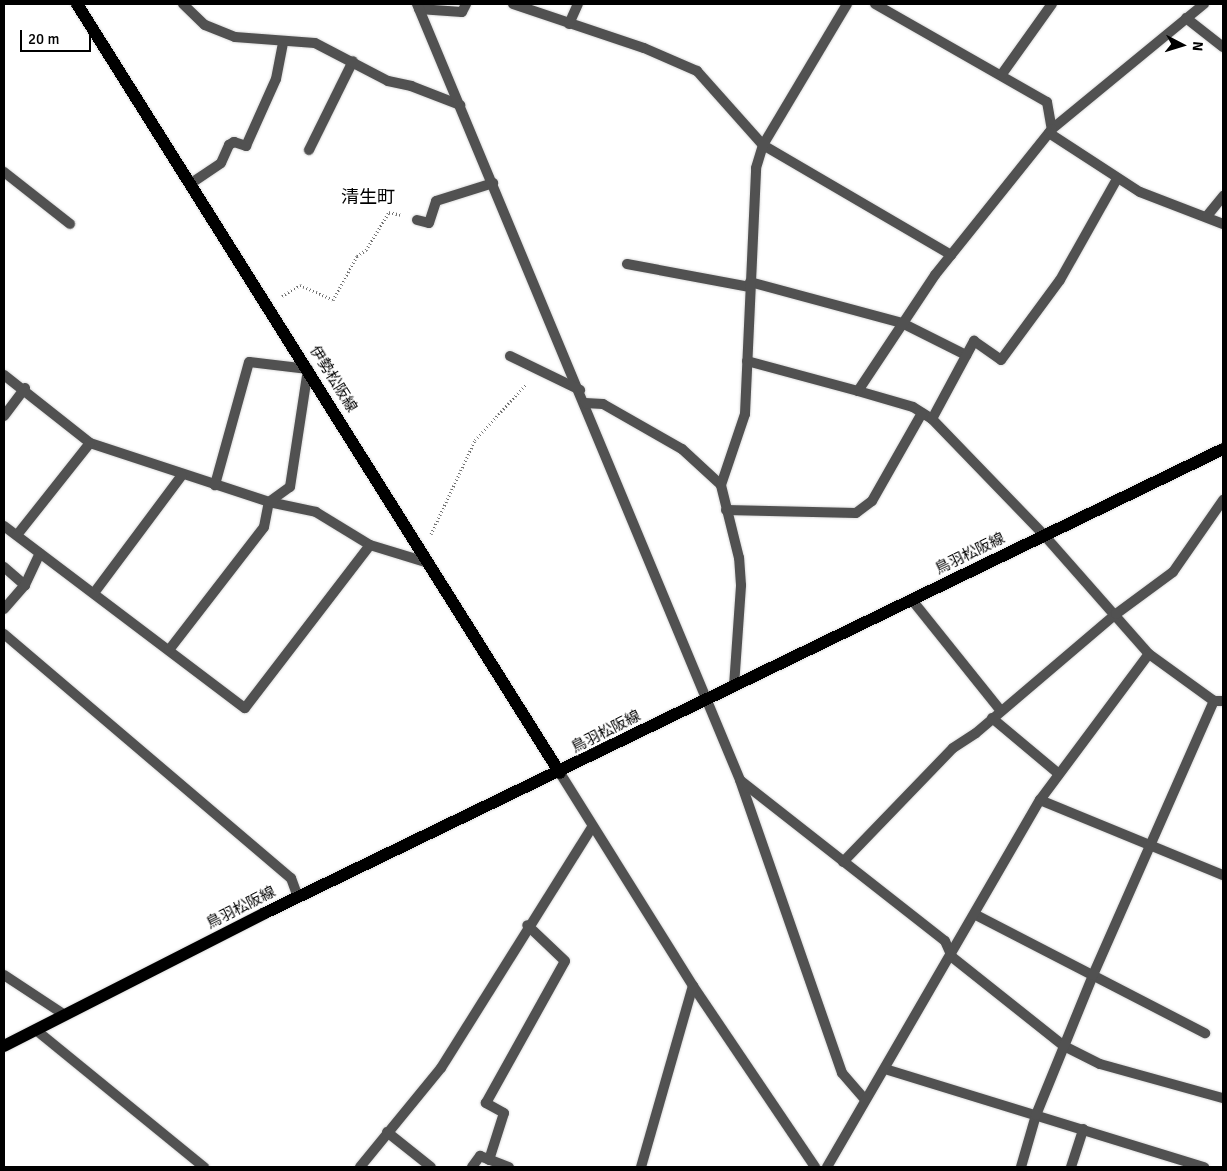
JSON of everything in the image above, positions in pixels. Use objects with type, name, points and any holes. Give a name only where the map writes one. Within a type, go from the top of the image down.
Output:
[{"type":"main road","name":"伊勢松阪線","points":[[77,4],[560,773]]},
{"type":"main road","name":"鳥羽松阪線","points":[[4,1046],[298,897],[560,773],[734,686],[1223,450]]},
{"type":"street","points":[[183,4],[205,25],[235,37],[315,44],[353,61],[388,81],[411,86],[460,105]]},
{"type":"street","points":[[418,6],[462,12],[466,4]]},
{"type":"street","points":[[513,4],[644,48],[697,71],[763,144],[951,255]]},
{"type":"street","points":[[569,24],[578,4]]},
{"type":"street","points":[[734,686],[741,585],[739,558],[721,485],[745,414],[756,168],[763,144],[847,4]]},
{"type":"street","points":[[875,4],[1002,74],[1047,102],[1050,131],[1117,179],[1140,192],[1207,216],[1223,224]]},
{"type":"street","points":[[1002,74],[1052,4]]},
{"type":"street","points":[[858,391],[902,323],[951,255],[1050,131],[1202,4]]},
{"type":"street","points":[[418,6],[585,402],[740,780],[842,1074],[865,1099]]},
{"type":"street","points":[[1186,18],[1223,46]]},
{"type":"street","points":[[190,184],[221,162],[230,145],[234,142],[246,146],[276,79],[283,42]]},
{"type":"street","points":[[309,150],[353,61]]},
{"type":"street","points":[[4,172],[70,224]]},
{"type":"street","points":[[932,419],[974,341],[1001,360],[1060,280],[1117,179]]},
{"type":"street","points":[[417,220],[428,223],[436,201],[493,183]]},
{"type":"street","points":[[1207,216],[1223,196]]},
{"type":"street","points":[[627,264],[750,284],[902,323],[966,355]]},
{"type":"street","points":[[510,356],[542,368],[580,390]]},
{"type":"street","points":[[747,361],[858,391],[922,413],[932,419],[1044,535],[1116,614],[1149,654],[1219,701],[1149,844],[1093,975],[1036,1115],[1021,1167]]},
{"type":"street","points":[[169,650],[264,527],[269,502],[290,487],[308,369],[249,362],[215,485]]},
{"type":"street","points":[[4,375],[25,388],[90,443],[182,475],[269,502],[316,512],[370,545],[426,558]]},
{"type":"street","points":[[4,416],[25,388]]},
{"type":"street","points":[[585,402],[603,404],[682,449],[721,485]]},
{"type":"street","points":[[726,510],[856,513],[872,501],[922,413]]},
{"type":"street","points":[[17,535],[90,443]]},
{"type":"street","points":[[94,593],[182,475]]},
{"type":"street","points":[[843,862],[953,748],[1116,614],[1173,572],[1223,500]]},
{"type":"street","points":[[4,526],[245,708],[370,545]]},
{"type":"street","points":[[4,609],[25,585],[40,552]]},
{"type":"street","points":[[4,567],[25,585]]},
{"type":"street","points":[[912,600],[996,714],[1059,774]]},
{"type":"street","points":[[4,634],[291,878],[298,897]]},
{"type":"street","points":[[827,1167],[865,1099],[952,957],[1040,800],[1149,654]]},
{"type":"street","points":[[560,773],[693,986],[814,1167]]},
{"type":"street","points":[[740,780],[945,941],[952,957],[1064,1046],[1100,1064],[1223,1098]]},
{"type":"street","points":[[1040,800],[1223,875]]},
{"type":"street","points":[[360,1167],[440,1068],[527,925],[592,827]]},
{"type":"street","points":[[976,915],[1204,1033]]},
{"type":"street","points":[[489,1160],[504,1113],[486,1103],[565,961],[527,925]]},
{"type":"street","points":[[4,975],[65,1015]]},
{"type":"street","points":[[641,1167],[693,986]]},
{"type":"street","points":[[36,1030],[204,1167]]},
{"type":"street","points":[[885,1069],[1083,1130],[1177,1163],[1204,1167]]},
{"type":"street","points":[[1072,1167],[1083,1130]]},
{"type":"street","points":[[387,1132],[431,1167]]},
{"type":"street","points":[[472,1167],[480,1156],[509,1167]]},
{"type":"path","points":[[267,306],[300,284],[333,300],[357,256],[366,250],[389,212],[417,220]]},
{"type":"path","points":[[426,558],[475,440],[542,368]]},
{"type":"district","name":"清生町","points":[[368,197]]}]
